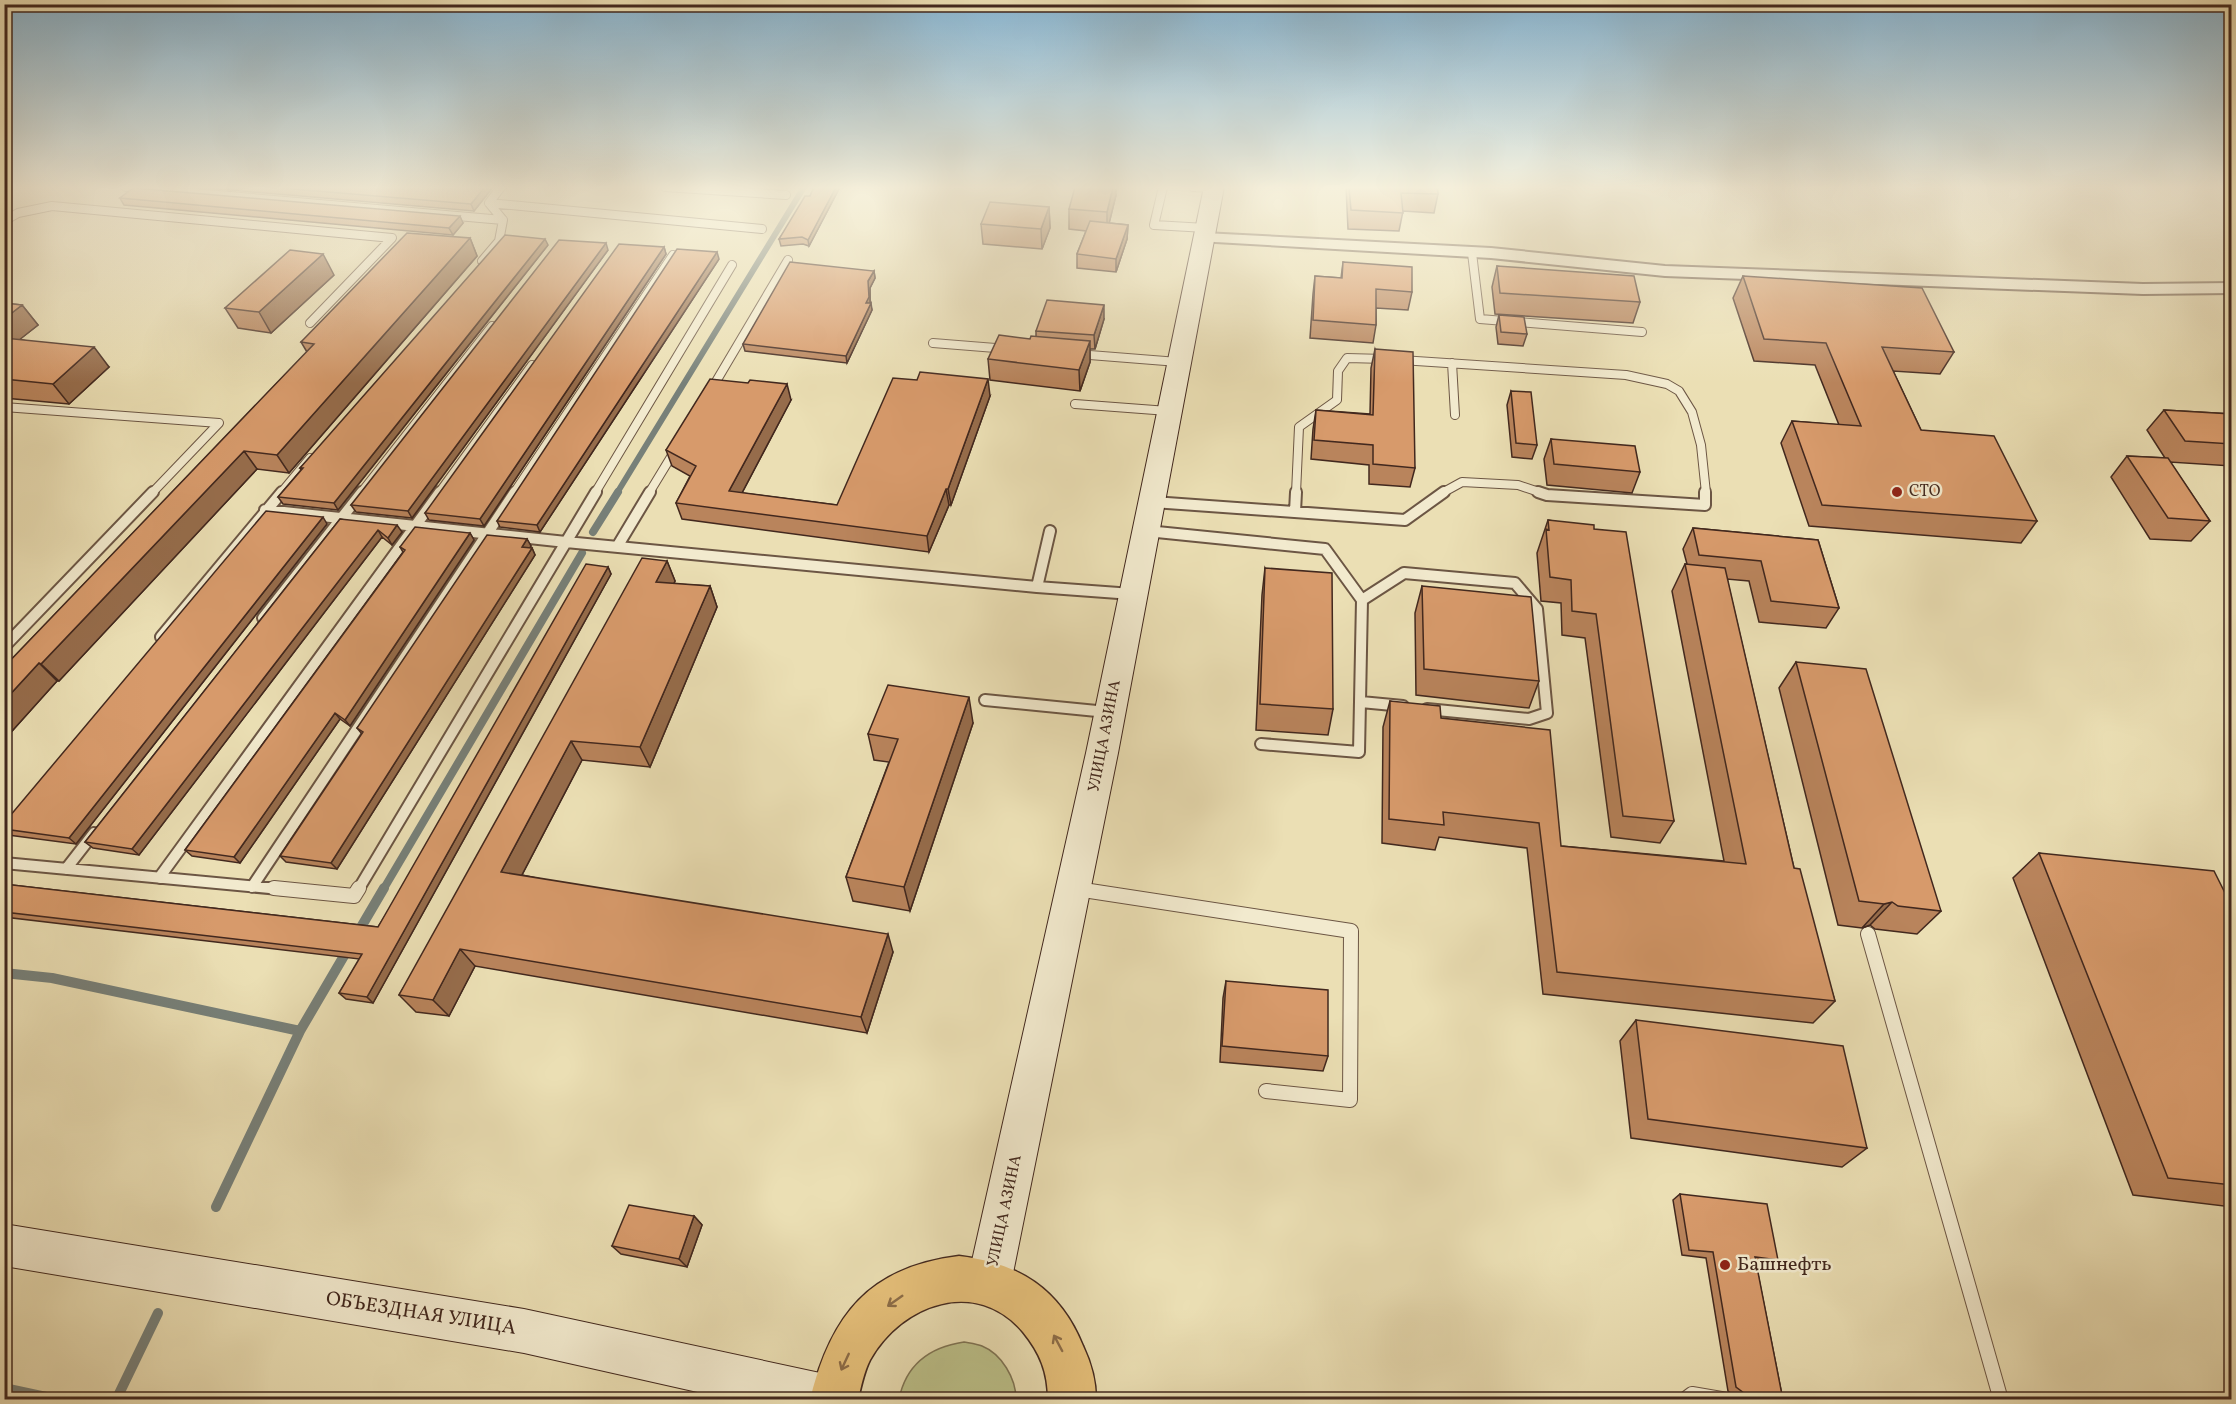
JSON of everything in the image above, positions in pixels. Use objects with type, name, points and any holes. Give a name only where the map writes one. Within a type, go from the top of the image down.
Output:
[{"type":"main road","points":[[834,1399],[842,1365],[864,1328],[896,1299],[933,1282],[971,1278],[1008,1289],[1039,1312],[1062,1346],[1072,1387],[1072,1400]]},
{"type":"street","name":"УЛИЦА АЗИНА","points":[[989,1283],[1110,713],[1201,253]]},
{"type":"street","points":[[1466,253],[1674,272],[2143,289],[2232,288]]},
{"type":"street","name":"ОБЪЕЗДНАЯ УЛИЦА","points":[[4,1245],[524,1331],[834,1399]]},
{"type":"lane","points":[[310,323],[378,253]]},
{"type":"lane","points":[[476,268],[490,253]]},
{"type":"lane","points":[[1472,253],[1480,319],[1642,332]]},
{"type":"lane","points":[[252,886],[673,255]]},
{"type":"lane","points":[[709,394],[788,260]]},
{"type":"lane","points":[[4,863],[354,896],[732,265]]},
{"type":"lane","points":[[254,628],[496,320]]},
{"type":"lane","points":[[933,343],[1015,349]]},
{"type":"lane","points":[[1062,353],[1178,362]]},
{"type":"lane","points":[[159,878],[540,354]]},
{"type":"lane","points":[[1150,516],[1228,509],[1406,520],[1448,489],[1462,482],[1518,485],[1547,495],[1705,505],[1707,489],[1692,410],[1680,392],[1660,381],[1626,375],[1347,358],[1338,371],[1337,400],[1299,427],[1295,512]]},
{"type":"lane","points":[[1452,363],[1455,415]]},
{"type":"lane","points":[[1075,404],[1168,411]]},
{"type":"lane","points":[[4,407],[219,423],[4,647]]},
{"type":"lane","points":[[617,547],[684,435]]},
{"type":"lane","points":[[153,646],[320,447]]},
{"type":"lane","points":[[265,510],[617,547],[654,556],[1133,594]]},
{"type":"lane","points":[[1150,516],[1325,549],[1362,600],[1359,752],[1261,744]]},
{"type":"lane","points":[[1037,587],[1050,531]]},
{"type":"lane","points":[[1361,702],[1529,719],[1546,713],[1537,609],[1515,583],[1404,573],[1362,600]]},
{"type":"lane","points":[[985,700],[1110,713]]},
{"type":"lane","points":[[66,869],[102,822]]},
{"type":"lane","points":[[1074,888],[1351,931],[1350,1100],[1266,1091]]},
{"type":"lane","points":[[1868,934],[2001,1400]]},
{"type":"lane","points":[[1684,1400],[1692,1394],[1727,1400]]},
{"type":"green space","points":[[964,1342],[982,1346],[1002,1361],[1014,1383],[1016,1399],[899,1399],[907,1376],[921,1360],[940,1348]]},
{"type":"building","points":[[287,253],[323,254],[259,312],[225,308]]},
{"type":"building","points":[[388,253],[457,253],[277,455],[244,451],[4,701],[4,667],[314,344],[301,342]]},
{"type":"building","points":[[490,253],[534,253],[334,503],[278,497],[303,468],[300,468]]},
{"type":"building","points":[[549,253],[599,253],[408,511],[351,505]]},
{"type":"building","points":[[613,253],[660,253],[480,519],[425,513]]},
{"type":"building","points":[[675,253],[717,253],[537,525],[497,521]]},
{"type":"building","points":[[1078,253],[1118,253],[1116,259]]},
{"type":"building","points":[[790,262],[874,271],[868,281],[869,297],[866,303],[871,303],[846,356],[743,344]]},
{"type":"building","points":[[1343,262],[1412,267],[1412,292],[1376,289],[1376,325],[1313,320],[1315,276],[1342,278]]},
{"type":"building","points":[[1497,266],[1634,276],[1640,302],[1500,293]]},
{"type":"building","points":[[1743,276],[1922,288],[1954,352],[1882,347],[1921,430],[1994,436],[2037,521],[1822,505],[1792,421],[1861,426],[1826,343],[1764,339]]},
{"type":"building","points":[[1047,300],[1104,305],[1094,335],[1036,331]]},
{"type":"building","points":[[4,303],[22,305],[4,319]]},
{"type":"building","points":[[1499,315],[1524,317],[1527,334],[1501,332]]},
{"type":"building","points":[[999,335],[1030,339],[1031,336],[1090,341],[1079,370],[988,359]]},
{"type":"building","points":[[4,338],[94,347],[53,384],[4,379]]},
{"type":"building","points":[[1375,349],[1413,352],[1415,468],[1373,464],[1373,445],[1314,440],[1316,410],[1373,415]]},
{"type":"building","points":[[920,372],[988,379],[948,489],[946,489],[927,536],[676,503],[696,466],[666,450],[710,379],[787,384],[729,491],[837,505],[893,378],[917,380]]},
{"type":"building","points":[[1511,391],[1531,392],[1537,445],[1516,443]]},
{"type":"building","points":[[2164,410],[2232,414],[2232,444],[2185,441]]},
{"type":"building","points":[[1551,439],[1635,446],[1640,472],[1554,464]]},
{"type":"building","points":[[2127,456],[2168,458],[2210,521],[2168,518]]},
{"type":"building","points":[[266,511],[323,517],[69,838],[4,829],[4,823]]},
{"type":"building","points":[[340,519],[397,525],[388,538],[378,530],[132,849],[85,842]]},
{"type":"building","points":[[1548,520],[1594,525],[1594,529],[1626,532],[1674,821],[1623,816],[1596,614],[1572,611],[1571,580],[1550,577],[1546,529],[1549,530]]},
{"type":"building","points":[[415,527],[470,533],[345,720],[335,713],[234,857],[185,850],[405,550],[400,547]]},
{"type":"building","points":[[1693,528],[1818,540],[1839,608],[1771,601],[1761,561],[1699,555]]},
{"type":"building","points":[[487,535],[527,539],[522,547],[532,548],[331,863],[280,856],[363,732],[357,728]]},
{"type":"building","points":[[642,558],[667,561],[656,582],[710,586],[640,747],[571,741],[501,872],[888,934],[861,1017],[460,949],[433,1000],[399,995]]},
{"type":"building","points":[[586,564],[608,567],[367,997],[339,993],[362,954],[4,912],[4,884],[378,927]]},
{"type":"building","points":[[1685,564],[1725,568],[1794,868],[1800,869],[1835,1001],[1557,972],[1539,823],[1443,812],[1444,825],[1389,819],[1390,701],[1440,706],[1441,718],[1550,730],[1561,846],[1746,864]]},
{"type":"building","points":[[1265,568],[1332,573],[1333,709],[1260,704]]},
{"type":"building","points":[[1422,586],[1531,597],[1539,681],[1424,669]]},
{"type":"building","points":[[1796,662],[1866,669],[1941,911],[1898,906],[1892,902],[1884,904],[1859,901]]},
{"type":"building","points":[[888,685],[969,697],[904,887],[846,877],[898,739],[868,734]]},
{"type":"building","points":[[2039,853],[2214,871],[2232,907],[2232,1185],[2168,1178]]},
{"type":"building","points":[[1226,981],[1328,990],[1328,1056],[1222,1046]]},
{"type":"building","points":[[1636,1020],[1843,1046],[1867,1148],[1648,1119]]},
{"type":"building","points":[[1680,1194],[1767,1204],[1778,1260],[1755,1257],[1783,1400],[1743,1400],[1744,1393],[1736,1387],[1713,1252],[1689,1250]]},
{"type":"building","points":[[629,1205],[694,1216],[679,1259],[612,1246]]},
{"type":"waterway","points":[[617,493],[764,253]]},
{"type":"waterway","points":[[593,532],[618,492]]},
{"type":"waterway","points":[[383,890],[582,553]]},
{"type":"waterway","points":[[357,934],[384,888]]},
{"type":"waterway","points":[[300,1031],[348,949]]},
{"type":"waterway","points":[[4,973],[52,978],[300,1031]]},
{"type":"waterway","points":[[216,1207],[300,1031]]},
{"type":"waterway","points":[[116,1400],[158,1313]]},
{"type":"waterway","points":[[4,1388],[60,1400]]},
{"type":"place","name":"СТО","points":[[1897,492]]},
{"type":"place","name":"Башнефть","points":[[1725,1265]]}]
